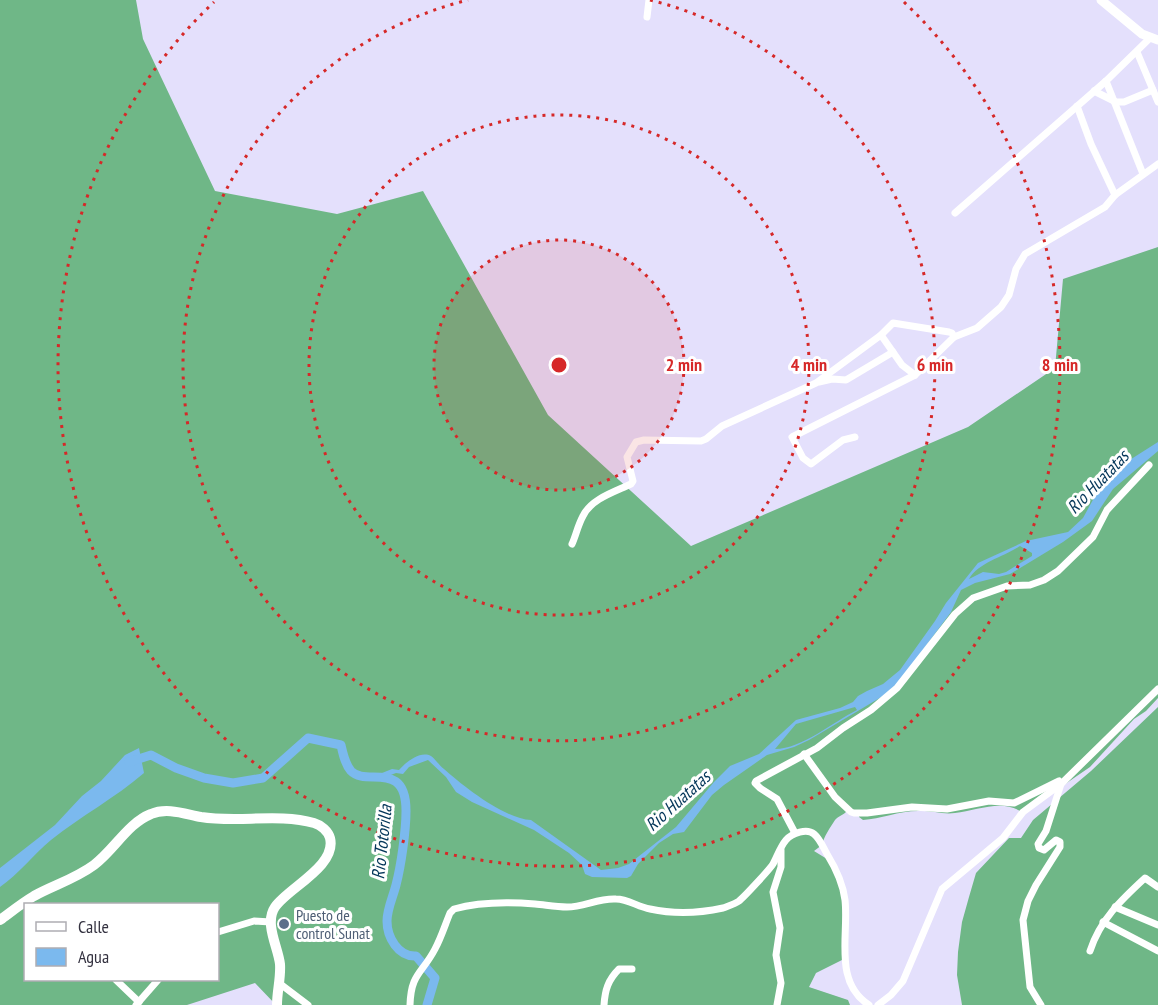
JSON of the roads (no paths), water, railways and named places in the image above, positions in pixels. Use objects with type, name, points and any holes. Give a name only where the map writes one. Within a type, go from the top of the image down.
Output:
[{"type":"highway","points":[[24,903],[86,871],[106,855],[137,823],[159,811],[212,818],[291,820],[315,823],[322,827],[330,838],[329,850],[324,862],[275,906],[271,922],[279,963],[277,1005]]},
{"type":"highway","points":[[0,920],[24,903]]},
{"type":"main road","points":[[1101,0],[1116,14],[1154,39]]},
{"type":"street","points":[[647,17],[649,0]]},
{"type":"street","points":[[955,213],[1154,39]]},
{"type":"street","points":[[1137,52],[1158,102]]},
{"type":"street","points":[[1106,81],[1143,174]]},
{"type":"street","points":[[1094,91],[1116,102],[1124,102],[1153,90]]},
{"type":"street","points":[[1077,106],[1091,144],[1115,195]]},
{"type":"street","points":[[855,436],[843,440],[811,464],[804,458],[792,437],[915,375],[954,337],[977,328],[1004,302],[1013,285],[1016,269],[1025,254],[1105,207],[1115,195],[1158,164]]},
{"type":"street","points":[[816,383],[881,335],[893,323],[949,332],[954,337]]},
{"type":"street","points":[[881,335],[902,365],[915,375]]},
{"type":"street","points":[[572,544],[583,515],[590,507],[596,501],[633,481],[627,457],[636,442],[644,440],[701,441],[722,426],[804,387],[832,379],[846,380],[893,352]]},
{"type":"street","points":[[795,834],[777,799],[755,783],[762,776],[817,748],[889,695],[916,666],[955,614],[972,598],[1007,586],[1030,585],[1058,571],[1093,537],[1107,510],[1149,465]]},
{"type":"street","points":[[878,1005],[903,981],[942,889],[1003,838],[1023,812],[1064,781],[1158,689]]},
{"type":"street","points":[[804,754],[835,797],[854,813],[912,807],[946,809],[989,801],[1014,803],[1064,781]]},
{"type":"street","points":[[1041,1005],[1030,987],[1023,920],[1028,901],[1036,885],[1060,847],[1060,842],[1056,840],[1044,850],[1039,848],[1038,844],[1046,831],[1064,781]]},
{"type":"street","points":[[410,1005],[410,989],[413,981],[436,949],[450,913],[454,909],[467,906],[523,903],[565,908],[608,898],[664,911],[700,911],[723,908],[742,898],[770,868],[786,840],[795,834],[808,831],[815,835],[834,867],[845,897],[846,972],[855,992],[869,1005]]},
{"type":"street","points":[[777,1005],[781,983],[776,955],[780,928],[773,892],[781,867],[781,848]]},
{"type":"street","points":[[1090,951],[1095,935],[1115,906],[1145,878],[1158,887]]},
{"type":"street","points":[[1115,906],[1158,925]]},
{"type":"street","points":[[219,932],[254,921],[271,922]]},
{"type":"street","points":[[1103,922],[1158,951]]},
{"type":"street","points":[[604,1005],[604,993],[613,975],[619,969],[632,969]]},
{"type":"street","points":[[117,981],[138,1003],[157,981]]},
{"type":"street","points":[[279,983],[309,1005]]},
{"type":"water","points":[[1158,442],[1158,451],[1113,489],[1092,521],[1063,542],[1010,574],[975,583],[961,590],[951,612],[899,682],[883,696],[809,740],[794,747],[767,755],[724,785],[712,795],[684,832],[673,834],[659,843],[627,878],[592,877],[585,874],[582,865],[569,853],[534,830],[472,802],[456,792],[446,777],[428,760],[409,767],[403,774],[396,773],[388,776],[382,773],[392,769],[399,770],[418,756],[431,756],[473,792],[509,814],[531,820],[601,870],[629,864],[676,827],[730,766],[759,754],[796,720],[840,708],[883,684],[900,670],[946,603],[978,563],[1026,541],[1068,532],[1083,518],[1095,496],[1098,485],[1106,475]],"holes":[[[1020,546],[1032,553],[1032,556],[1006,572],[999,574],[983,572],[969,579],[985,564]],[[855,707],[857,710],[806,740],[796,745],[775,749],[796,724]]]},
{"type":"water","points":[[139,748],[144,773],[51,840],[0,887],[0,868],[55,825],[125,755]]},
{"type":"waterway","name":"Rio Totorilla","points":[[129,762],[151,755],[176,768],[204,778],[233,783],[263,778],[308,738],[341,745],[347,765],[358,775],[393,780],[400,785],[406,811],[405,828],[398,877],[387,921],[391,939],[399,950],[416,956],[435,978],[427,1005]]},
{"type":"place","name":"Puesto de control Sunat","points":[[284,924]]},
{"type":"water label","name":"Rio Huatatas","points":[[1098,482]]},
{"type":"water label","name":"Rio Huatatas","points":[[678,801]]}]
